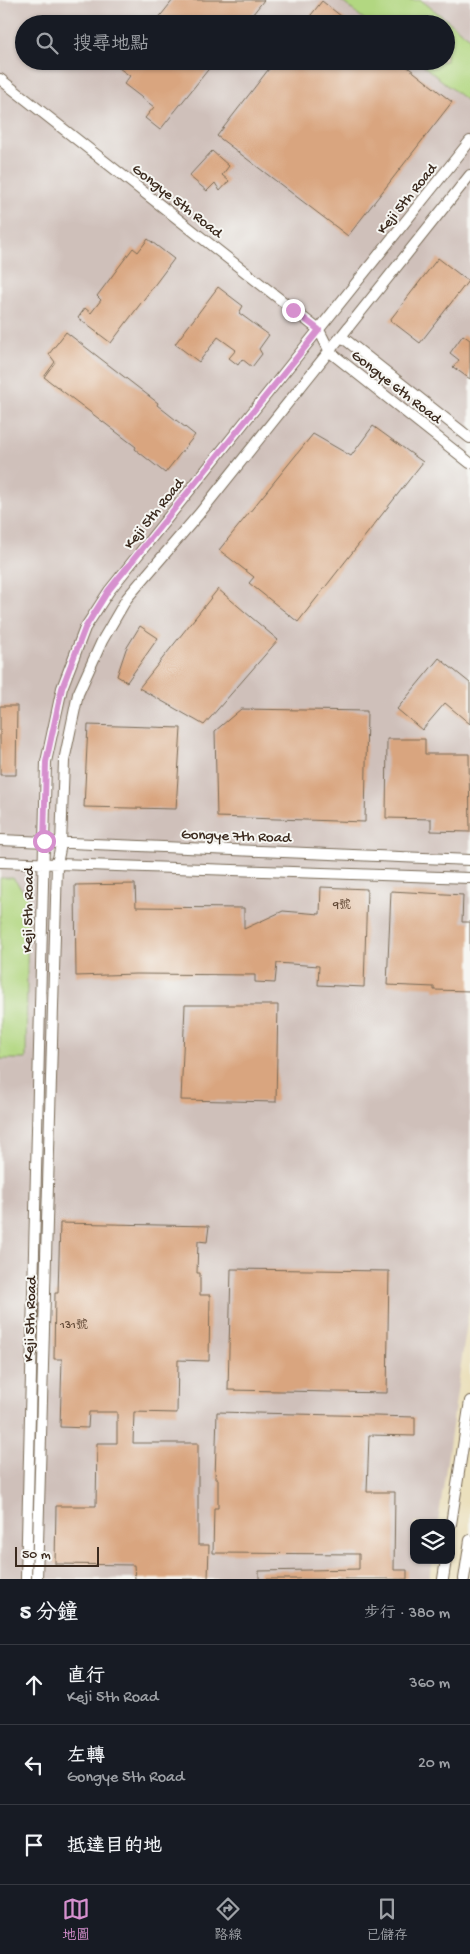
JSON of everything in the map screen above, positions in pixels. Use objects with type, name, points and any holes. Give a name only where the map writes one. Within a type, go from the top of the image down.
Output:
[{"type":"street","name":"Gongye 5th Road","points":[[0,79],[319,330],[330,352]]},
{"type":"street","name":"Keji 5th Road","points":[[26,1579],[46,762],[62,688],[85,628],[108,591],[470,141]]},
{"type":"street","name":"Keji 5th Road","points":[[37,1579],[57,864],[61,844],[64,761],[78,694],[102,641],[127,598],[199,514],[342,338],[470,175]]},
{"type":"street","name":"Gongye 6th Road","points":[[342,338],[470,438]]},
{"type":"street","name":"Gongye 6th Road","points":[[330,352],[470,462]]},
{"type":"street","name":"Gongye 7th Road","points":[[0,840],[470,860]]},
{"type":"street","points":[[0,862],[470,878]]},
{"type":"street","points":[[452,1519],[470,1401]]},
{"type":"street","points":[[464,1579],[470,1540]]},
{"type":"street","points":[[443,1579],[445,1564]]},
{"type":"shaded area","points":[[0,0],[470,0],[470,1302],[439,1519],[410,1519],[410,1564],[431,1564],[429,1579],[0,1579]]},
{"type":"green space","points":[[340,0],[421,0],[440,15],[359,15]]},
{"type":"green space","points":[[455,26],[470,38],[470,103],[428,70],[455,70]]},
{"type":"green space","points":[[0,878],[13,878],[28,897],[26,1059],[0,1059]]},
{"type":"building","points":[[173,0],[264,0],[252,15],[161,15]]},
{"type":"building","points":[[322,1],[340,15],[311,15]]},
{"type":"building","points":[[122,70],[208,70],[160,130],[145,118],[154,107],[124,84],[130,76]]},
{"type":"building","points":[[268,70],[411,70],[452,102],[348,236],[217,136]]},
{"type":"building","points":[[212,151],[229,166],[222,175],[229,181],[220,191],[215,183],[207,191],[189,176]]},
{"type":"building","points":[[148,239],[174,259],[111,343],[78,318],[85,308],[91,313],[101,300],[97,296],[133,248],[138,252]]},
{"type":"building","points":[[438,258],[468,281],[420,343],[390,320]]},
{"type":"building","points":[[218,287],[243,306],[239,313],[269,335],[259,349],[262,354],[252,367],[242,359],[238,365],[229,358],[236,350],[218,337],[199,362],[175,344]]},
{"type":"building","points":[[66,332],[158,403],[157,405],[195,435],[165,473],[135,449],[136,447],[44,377],[55,362],[49,354]]},
{"type":"building","points":[[463,335],[470,340],[470,379],[453,367],[459,360],[450,353]]},
{"type":"building","points":[[373,426],[423,462],[298,622],[249,583],[254,577],[219,550],[313,434],[351,456]]},
{"type":"building","points":[[218,589],[278,640],[204,725],[139,688]]},
{"type":"building","points":[[140,626],[158,638],[127,682],[117,676],[126,649]]},
{"type":"building","points":[[439,658],[470,683],[470,724],[445,703],[422,730],[397,709]]},
{"type":"building","points":[[0,706],[17,706],[16,775],[0,775]]},
{"type":"building","points":[[241,709],[367,711],[365,822],[217,817],[215,731]]},
{"type":"building","points":[[88,725],[181,728],[176,809],[84,807]]},
{"type":"building","points":[[387,739],[425,739],[425,754],[469,754],[470,832],[431,831],[431,819],[386,818]]},
{"type":"building","points":[[135,884],[136,907],[244,908],[244,929],[283,911],[320,914],[321,887],[367,889],[364,987],[318,985],[319,966],[277,963],[275,983],[255,982],[255,975],[136,974],[76,976],[75,885]]},
{"type":"building","points":[[391,891],[463,895],[462,922],[470,922],[470,991],[434,990],[434,987],[387,985]]},
{"type":"building","points":[[185,1005],[278,1005],[276,1102],[181,1100]]},
{"type":"building","points":[[60,1223],[209,1226],[207,1242],[198,1241],[197,1273],[200,1273],[200,1295],[210,1295],[209,1361],[178,1360],[177,1413],[134,1412],[133,1443],[198,1443],[198,1545],[209,1545],[208,1579],[135,1579],[134,1565],[55,1564],[56,1506],[96,1506],[97,1443],[117,1443],[117,1412],[89,1412],[88,1428],[60,1427],[62,1359],[54,1359],[55,1293],[58,1293]]},
{"type":"building","points":[[231,1269],[389,1271],[387,1393],[228,1390]]},
{"type":"building","points":[[217,1412],[415,1417],[415,1436],[369,1435],[367,1492],[395,1492],[394,1570],[407,1570],[407,1579],[259,1579],[259,1571],[359,1569],[359,1554],[213,1553],[214,1508],[218,1508],[218,1479],[215,1479]]},
{"type":"route","points":[[44,841],[46,762],[62,688],[85,628],[108,591],[319,330],[293,310]]}]
